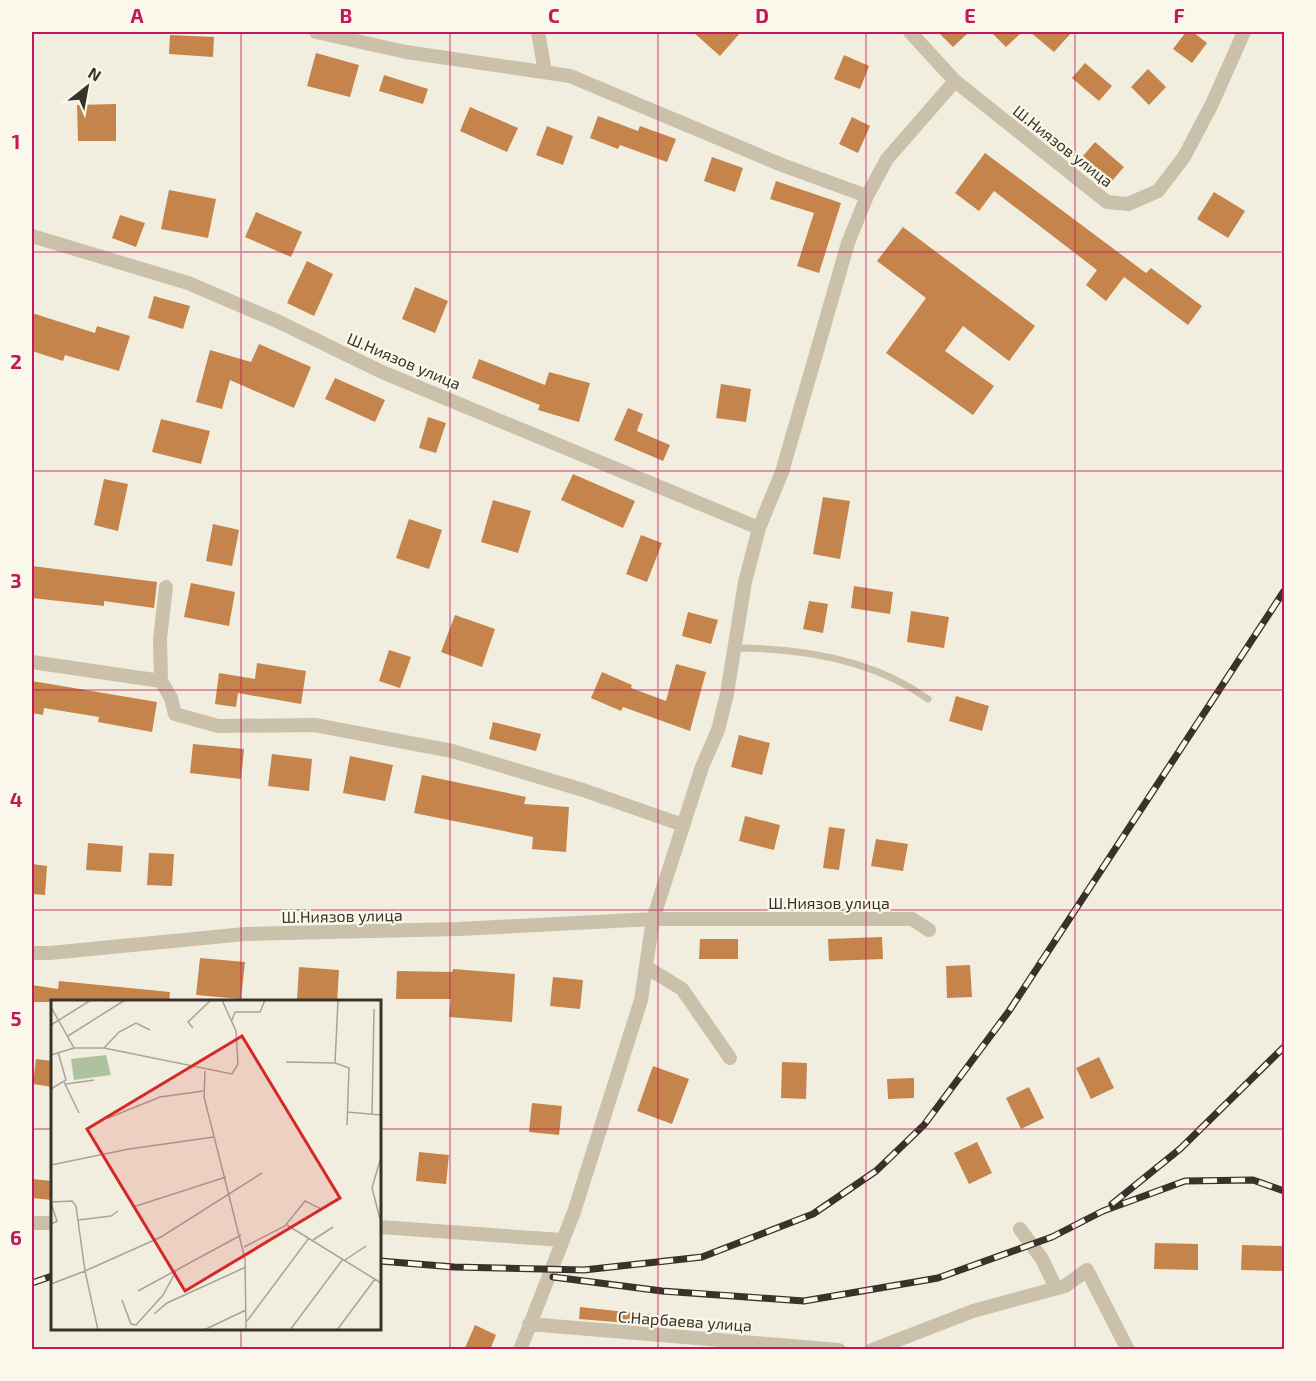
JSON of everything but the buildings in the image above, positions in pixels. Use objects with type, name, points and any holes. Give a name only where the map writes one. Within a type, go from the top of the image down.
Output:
[{"type":"street","points":[[316,32],[406,52],[570,76],[782,165],[867,196]]},
{"type":"street","points":[[538,32],[545,72]]},
{"type":"street","name":"Ш.Ниязов улица","points":[[910,32],[955,81],[1107,202],[1128,204],[1158,191],[1184,157],[1212,104],[1244,32]]},
{"type":"street","points":[[520,1350],[562,1240],[641,1000],[653,919],[683,825],[718,730],[727,694],[745,582],[759,528],[782,471],[848,243],[867,196],[887,159],[955,81]]},
{"type":"street","name":"Ш.Ниязов улица","points":[[32,236],[188,283],[277,321],[382,372],[759,528]]},
{"type":"street","points":[[166,587],[160,639],[160,681],[171,698],[175,714],[218,726],[315,725],[452,751],[583,790],[683,825]]},
{"type":"street","points":[[32,662],[160,681]]},
{"type":"street","name":"Ш.Ниязов улица","points":[[32,953],[245,934],[459,929],[653,919],[912,919],[929,930]]},
{"type":"street","points":[[646,967],[682,989],[730,1058]]},
{"type":"street","points":[[32,1223],[51,1223]]},
{"type":"street","points":[[381,1227],[562,1240]]},
{"type":"street","points":[[1020,1229],[1042,1259],[1056,1288]]},
{"type":"street","points":[[881,1348],[973,1311],[1065,1286],[1087,1270],[1128,1350]]},
{"type":"street","name":"С.Нарбаева улица","points":[[530,1324],[839,1350]]},
{"type":"lane","points":[[733,648],[800,652],[855,664],[903,681],[928,699]]},
{"type":"railway","points":[[381,1261],[454,1267],[584,1270],[702,1257],[813,1214],[876,1171],[924,1125],[1009,1011],[1284,591]]},
{"type":"railway","points":[[1112,1204],[1180,1149],[1284,1047]]},
{"type":"railway","points":[[553,1277],[662,1291],[804,1301],[938,1278],[1052,1237],[1103,1211],[1185,1181],[1253,1180],[1284,1191]]},
{"type":"railway","points":[[32,1283],[51,1276]]}]
